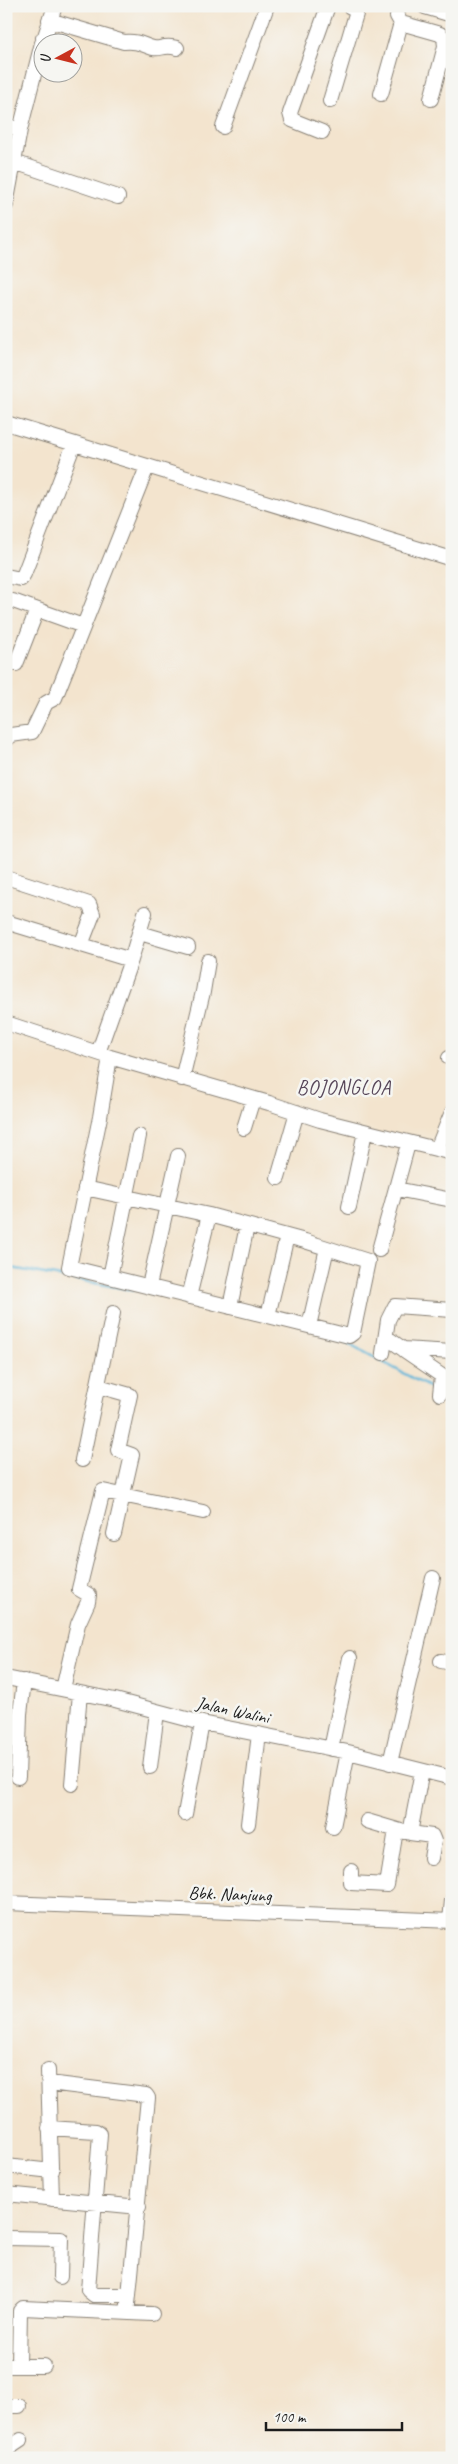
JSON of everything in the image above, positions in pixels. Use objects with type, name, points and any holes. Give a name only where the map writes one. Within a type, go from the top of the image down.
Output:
[{"type":"street","points":[[46,32],[55,6]]},
{"type":"street","points":[[223,127],[267,6]]},
{"type":"street","points":[[322,132],[292,120],[290,114],[328,6]]},
{"type":"street","points":[[330,101],[356,14],[356,8],[349,6]]},
{"type":"street","points":[[399,6],[397,16],[401,23],[440,34],[444,38],[445,46],[431,99]]},
{"type":"street","points":[[425,7],[452,15]]},
{"type":"street","points":[[50,20],[124,42],[135,40],[155,49],[168,45],[177,48]]},
{"type":"street","points":[[381,94],[401,23]]},
{"type":"street","points":[[6,205],[11,167],[32,82]]},
{"type":"street","points":[[6,125],[20,130]]},
{"type":"street","points":[[11,167],[118,198]]},
{"type":"street","points":[[6,423],[452,559]]},
{"type":"street","points":[[6,576],[21,579],[24,574],[74,444]]},
{"type":"street","points":[[6,740],[14,734],[32,732],[46,703],[56,698],[147,467]]},
{"type":"street","points":[[13,601],[83,626]]},
{"type":"street","points":[[16,664],[36,610]]},
{"type":"street","points":[[6,876],[89,904],[93,914],[81,945]]},
{"type":"street","points":[[85,1188],[167,1205],[287,1236],[364,1260],[369,1264],[352,1335],[189,1297],[110,1276],[70,1269],[68,1265],[85,1188],[104,1055],[146,913]]},
{"type":"street","points":[[6,922],[131,960]]},
{"type":"street","points":[[140,933],[188,947]]},
{"type":"street","points":[[182,1079],[203,992],[208,961]]},
{"type":"street","points":[[6,1023],[182,1079],[408,1144],[452,1153]]},
{"type":"street","points":[[244,1128],[253,1099]]},
{"type":"street","points":[[278,1178],[297,1112]]},
{"type":"street","points":[[437,1149],[452,1112]]},
{"type":"street","points":[[348,1207],[365,1132]]},
{"type":"street","points":[[110,1276],[139,1136]]},
{"type":"street","points":[[379,1250],[408,1144]]},
{"type":"street","points":[[149,1286],[178,1156]]},
{"type":"street","points":[[396,1189],[452,1200]]},
{"type":"street","points":[[189,1297],[208,1216]]},
{"type":"street","points":[[230,1306],[247,1226]]},
{"type":"street","points":[[268,1316],[287,1236]]},
{"type":"street","points":[[309,1326],[327,1248]]},
{"type":"street","points":[[383,1353],[388,1320],[395,1306],[452,1310]]},
{"type":"street","points":[[82,1460],[113,1313]]},
{"type":"street","points":[[386,1337],[442,1376]]},
{"type":"street","points":[[403,1350],[448,1352],[440,1394]]},
{"type":"street","points":[[98,1386],[130,1395],[118,1450],[132,1455],[114,1534]]},
{"type":"street","points":[[63,1689],[78,1624],[88,1602],[89,1595],[79,1589],[103,1491],[203,1512]]},
{"type":"street","points":[[390,1763],[433,1578]]},
{"type":"street","points":[[331,1749],[350,1658]]},
{"type":"street","name":"Jalan Walini","points":[[6,1678],[63,1689],[202,1723],[348,1752],[452,1778]]},
{"type":"street","points":[[18,1777],[20,1714],[24,1682]]},
{"type":"street","points":[[72,1784],[80,1693]]},
{"type":"street","points":[[150,1767],[157,1712]]},
{"type":"street","points":[[185,1814],[202,1723]]},
{"type":"street","points":[[248,1824],[259,1734]]},
{"type":"street","points":[[333,1827],[348,1752]]},
{"type":"street","points":[[410,1833],[422,1772]]},
{"type":"street","points":[[367,1821],[396,1830],[432,1836],[434,1841],[432,1858]]},
{"type":"street","points":[[351,1871],[352,1884],[387,1885],[396,1830]]},
{"type":"street","points":[[451,1921],[452,1900]]},
{"type":"street","name":"Bbk. Nanjung","points":[[6,1903],[451,1921]]},
{"type":"street","points":[[52,2199],[48,2076],[147,2097],[139,2207],[127,2313]]},
{"type":"street","points":[[49,2128],[99,2132],[88,2290],[94,2295],[129,2294]]},
{"type":"street","points":[[6,2166],[52,2171]]},
{"type":"street","points":[[6,2194],[139,2207]]},
{"type":"street","points":[[6,2238],[61,2239],[60,2277]]},
{"type":"street","points":[[44,2366],[12,2365],[20,2311],[23,2308],[152,2314]]},
{"type":"street","points":[[6,2450],[21,2440]]},
{"type":"waterway","points":[[6,1267],[133,1290]]},
{"type":"waterway","points":[[344,1341],[436,1391]]},
{"type":"district","name":"BOJONGLOA","points":[[344,1087]]}]
